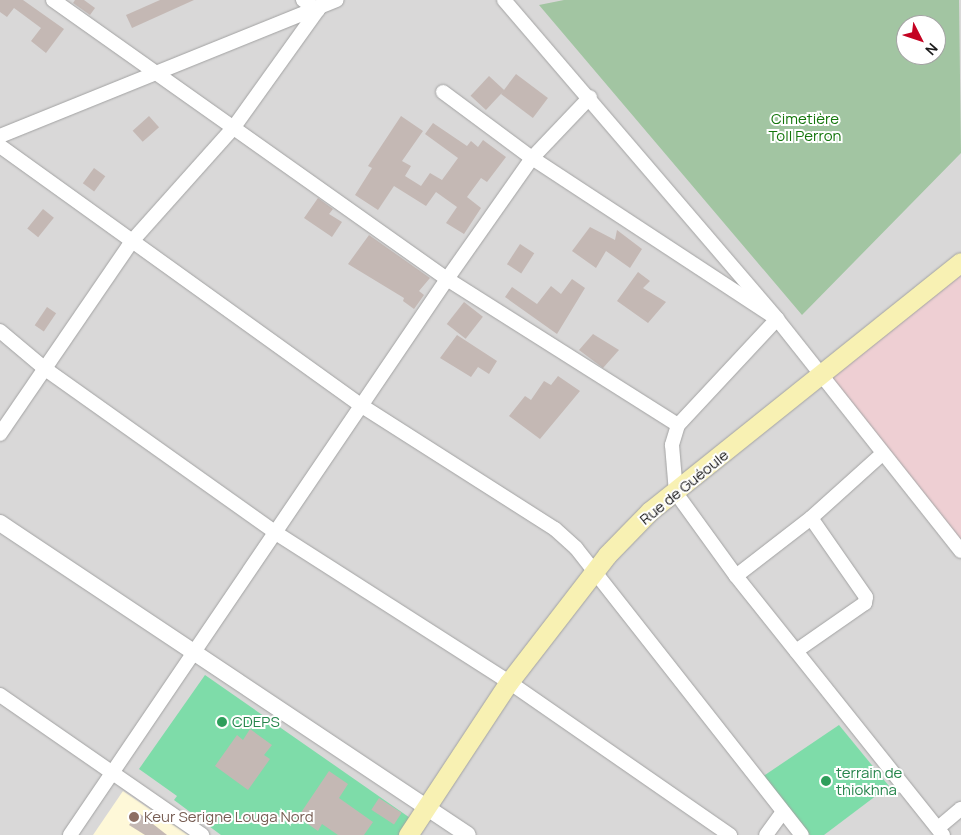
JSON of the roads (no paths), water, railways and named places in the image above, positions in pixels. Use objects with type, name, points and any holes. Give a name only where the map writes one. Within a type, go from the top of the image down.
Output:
[{"type":"main road","name":"Rue de Guéoule","points":[[408,835],[509,682],[596,572],[650,512],[961,262]]},
{"type":"street","points":[[53,0],[447,279],[678,425]]},
{"type":"street","points":[[303,0],[321,5]]},
{"type":"street","points":[[0,136],[337,0]]},
{"type":"street","points":[[504,0],[590,97],[777,319],[881,455],[961,551]]},
{"type":"street","points":[[0,434],[133,240],[234,127],[321,5]]},
{"type":"street","points":[[443,92],[532,158],[777,319]]},
{"type":"street","points":[[70,835],[114,773],[192,653],[276,533],[447,279],[532,158],[590,97]]},
{"type":"street","points":[[0,146],[362,406],[555,529],[596,572],[802,835]]},
{"type":"street","points":[[777,319],[678,425],[672,445],[676,493],[736,576],[940,832],[961,809]]},
{"type":"street","points":[[0,332],[44,368],[276,533],[509,682],[730,835]]},
{"type":"street","points":[[736,576],[811,518],[881,455]]},
{"type":"street","points":[[796,651],[865,603],[866,596],[811,518]]},
{"type":"street","points":[[0,523],[192,653],[468,835]]},
{"type":"street","points":[[0,695],[202,835]]},
{"type":"street","points":[[766,835],[783,812]]},
{"type":"place","name":"CDEPS","points":[[222,722]]},
{"type":"place","name":"terrain de thiokhna","points":[[826,781]]},
{"type":"place","name":"Keur Serigne Louga Nord","points":[[134,817]]},
{"type":"park label","name":"Cimetière Toll Perron","points":[[805,126]]}]
